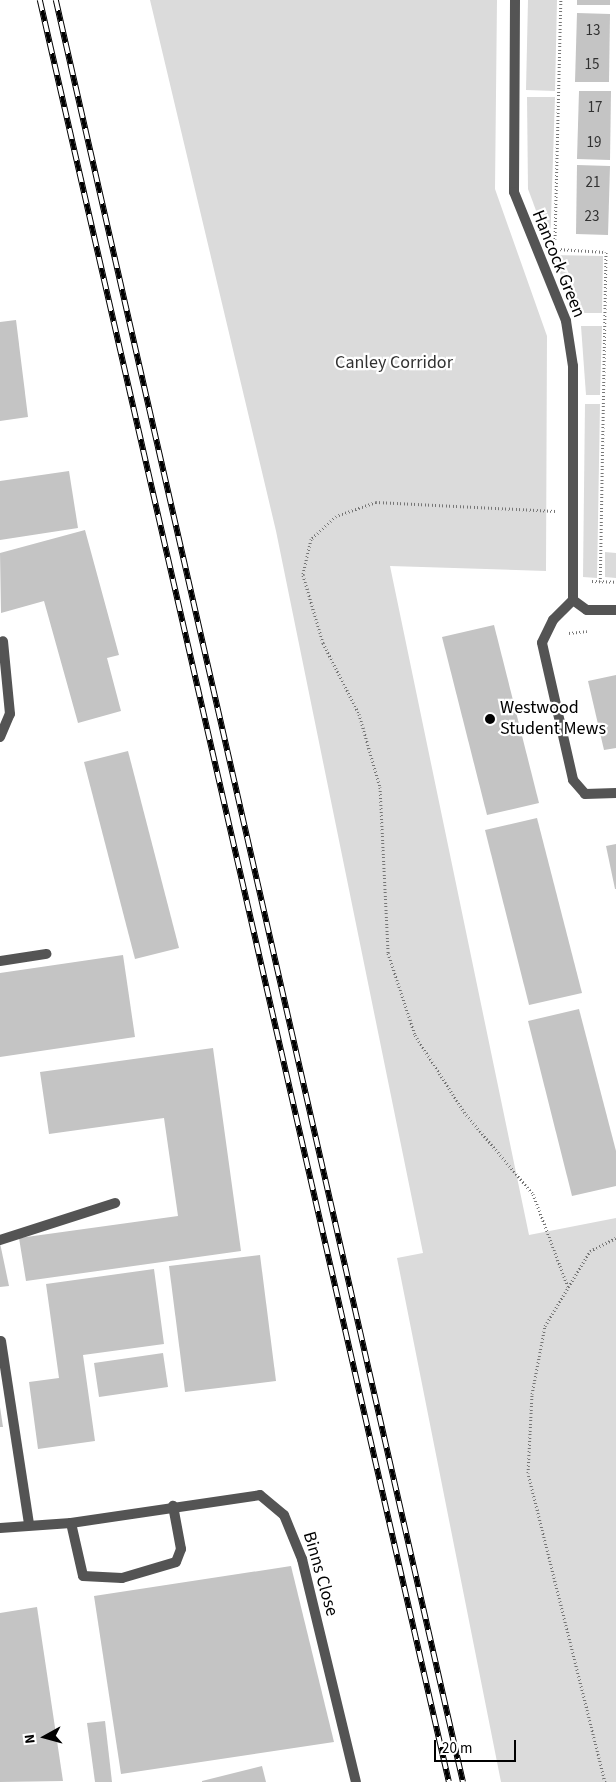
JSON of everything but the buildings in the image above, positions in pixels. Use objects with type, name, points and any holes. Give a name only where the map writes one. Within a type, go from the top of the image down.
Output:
[{"type":"street","name":"Hancock Green","points":[[515,0],[514,192],[559,302],[570,343],[573,600]]},
{"type":"street","points":[[616,610],[587,610],[573,600],[553,620],[542,643],[573,780],[585,794],[616,793]]},
{"type":"street","points":[[0,737],[10,714],[3,641]]},
{"type":"street","points":[[0,961],[46,954]]},
{"type":"street","points":[[0,1240],[115,1203]]},
{"type":"street","points":[[1,1341],[28,1524]]},
{"type":"street","name":"Binns Close","points":[[0,1528],[28,1524],[71,1523],[173,1506],[260,1495],[284,1515],[302,1559],[356,1782]]},
{"type":"street","points":[[71,1523],[83,1576],[122,1578],[176,1562],[181,1549],[173,1506]]},
{"type":"path","points":[[561,0],[555,249],[606,252],[600,581]]},
{"type":"path","points":[[568,1287],[533,1194],[464,1112],[415,1035],[388,953],[380,787],[359,714],[323,643],[303,575],[310,540],[336,516],[376,502],[571,512]]},
{"type":"path","points":[[605,1782],[528,1473],[532,1394],[545,1326],[590,1251],[616,1238]]},
{"type":"green space","name":"Canley Corridor","points":[[150,0],[497,0],[495,189],[547,336],[546,571],[390,566],[529,1235],[616,1218],[616,1782],[501,1782],[397,1258],[423,1253],[276,531]]},
{"type":"green space","points":[[528,0],[557,0],[555,91],[526,90]]},
{"type":"green space","points":[[527,97],[555,97],[550,248],[528,189]]},
{"type":"green space","points":[[552,255],[603,256],[602,313],[578,313]]},
{"type":"green space","points":[[581,326],[602,326],[600,395],[586,395]]},
{"type":"green space","points":[[585,404],[600,404],[597,578],[583,577]]},
{"type":"green space","points":[[605,552],[616,553],[616,578],[605,577]]},
{"type":"railway","points":[[40,0],[449,1782]]},
{"type":"railway","points":[[56,0],[463,1782]]},
{"type":"place","name":"Westwood Student Mews","points":[[490,719]]}]
